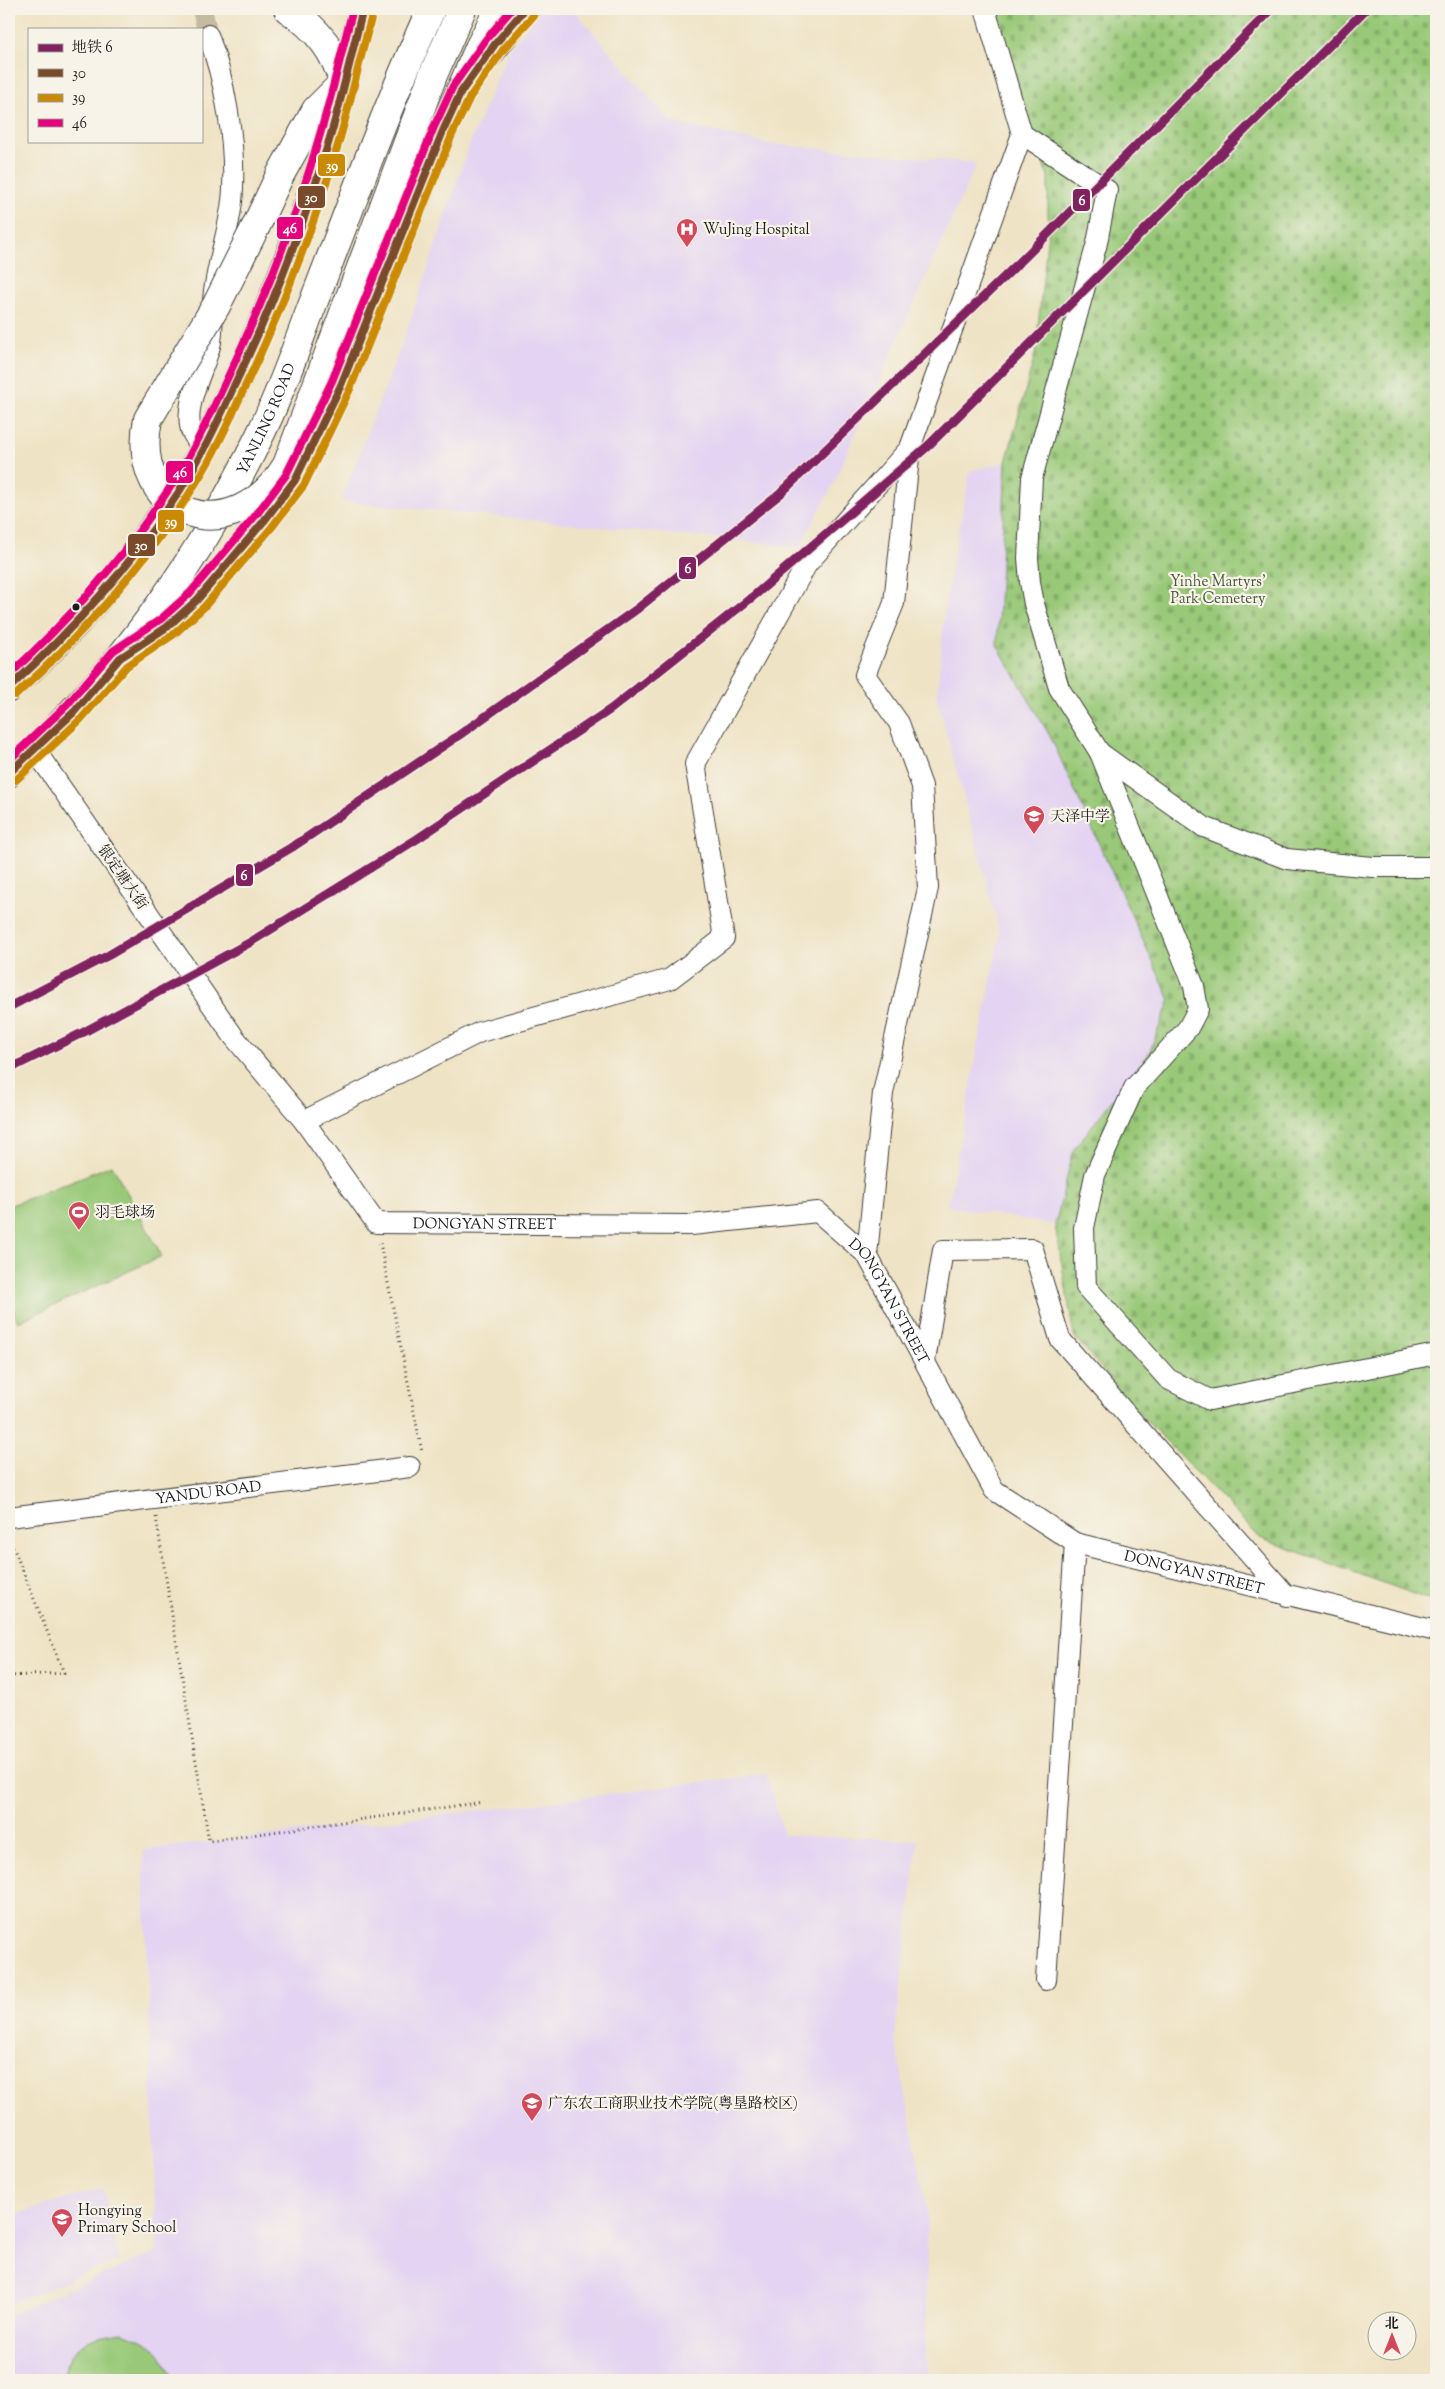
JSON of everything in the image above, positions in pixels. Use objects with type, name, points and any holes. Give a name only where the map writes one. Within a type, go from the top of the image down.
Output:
[{"type":"highway","points":[[288,9],[306,23],[333,53],[343,83]]},
{"type":"highway","points":[[9,688],[65,636],[122,570],[189,475],[240,374],[269,308],[326,152],[363,9]]},
{"type":"highway","name":"YANLING ROAD","points":[[9,773],[74,712],[120,658],[198,549],[261,434],[281,389],[398,85],[431,9]]},
{"type":"highway","points":[[343,83],[316,110],[280,176],[195,343],[148,419],[144,438],[145,459],[152,477],[161,492],[176,505],[191,513],[208,517],[225,516],[245,509],[276,484],[287,466],[433,75],[462,9]]},
{"type":"highway","points":[[120,658],[167,627],[198,600],[264,521],[295,480],[341,385],[443,131],[479,48],[499,9]]},
{"type":"highway","points":[[461,92],[495,44],[526,9]]},
{"type":"street","points":[[867,1255],[883,1093],[928,888],[922,786],[899,723],[865,675],[894,602],[910,448],[1022,134],[985,9]]},
{"type":"street","points":[[202,450],[191,430],[190,416],[194,392],[211,342],[214,288],[226,239],[233,189],[232,142],[216,56],[208,34]]},
{"type":"street","points":[[1022,134],[1107,190],[1096,243],[1032,478],[1028,558],[1034,604],[1059,688],[1100,753],[1194,986],[1198,1009],[1188,1028],[1134,1088],[1095,1175],[1084,1228],[1086,1286],[1168,1379],[1210,1400],[1436,1354]]},
{"type":"street","points":[[376,1223],[304,1121],[480,1032],[670,979],[724,938],[695,764],[807,564],[910,448]]},
{"type":"street","name":"银定塘大街","points":[[35,750],[234,1037],[304,1121]]},
{"type":"street","points":[[1100,753],[1204,828],[1287,859],[1373,867],[1436,867]]},
{"type":"street","name":"DONGYAN STREET","points":[[376,1223],[690,1225],[818,1212],[867,1255],[994,1490],[1075,1542],[1287,1596],[1436,1631]]},
{"type":"street","points":[[924,1361],[943,1250],[1033,1249],[1060,1340],[1287,1596]]},
{"type":"street","name":"YANDU ROAD","points":[[9,1518],[416,1462]]},
{"type":"street","points":[[1046,1980],[1075,1542]]},
{"type":"path","points":[[376,1223],[416,1462]]},
{"type":"path","points":[[153,1499],[209,1841],[482,1802]]},
{"type":"path","points":[[9,1536],[64,1673],[9,1676]]},
{"type":"shaded area","name":"WuJing Hospital","points":[[542,9],[573,9],[671,122],[769,144],[977,163],[830,491],[800,547],[341,501],[406,333],[470,143],[509,50]]},
{"type":"shaded area","name":"天泽中学","points":[[1006,462],[997,645],[1051,738],[1170,1000],[1149,1053],[1074,1149],[1055,1225],[948,1206],[1000,932],[937,698],[945,603],[970,471]]},
{"type":"shaded area","name":"广东农工商职业技术学院(粤垦路校区)","points":[[766,1774],[784,1835],[918,1840],[895,2037],[927,2208],[926,2380],[9,2380],[9,2315],[157,2252],[143,1850]]},
{"type":"shaded area","name":"Hongying Primary School","points":[[103,2188],[119,2259],[9,2305],[9,2216]]},
{"type":"green space","name":"Yinhe Martyrs' Park Cemetery","points":[[998,9],[1436,9],[1436,1602],[1260,1538],[1141,1415],[1074,1336],[1055,1225],[1074,1149],[1149,1053],[1170,1000],[1051,738],[997,645],[1006,462],[1035,355],[1048,232],[1048,176],[1019,105]]},
{"type":"green space","name":"羽毛球场","points":[[112,1165],[162,1256],[18,1322],[9,1299],[9,1206]]},
{"type":"green space","points":[[123,2332],[155,2349],[160,2354],[174,2380],[64,2380],[66,2367],[77,2348],[95,2337]]},
{"type":"tunnel","points":[[202,9],[208,35]]},
{"type":"metro line","name":"6","points":[[9,1007],[109,955],[294,846],[455,738],[637,609],[780,494],[1028,254],[1272,9]]},
{"type":"metro line","name":"6","points":[[9,1069],[84,1032],[249,943],[417,839],[611,709],[756,594],[929,445],[1366,9]]},
{"type":"transit line","name":"46","points":[[9,675],[58,627],[126,549],[166,493],[196,444],[253,320],[279,258],[312,163],[353,9]]},
{"type":"transit line","name":"30","points":[[9,688],[61,638],[133,556],[175,498],[205,447],[262,325],[300,230],[340,103],[363,9]]},
{"type":"transit line","name":"46","points":[[9,760],[67,705],[113,651],[161,619],[190,593],[256,515],[286,475],[332,381],[434,127],[453,86],[487,38],[512,9]]},
{"type":"transit line","name":"30","points":[[9,773],[74,712],[120,658],[167,627],[197,600],[264,521],[295,480],[341,385],[443,131],[461,92],[495,44],[525,9]]},
{"type":"transit line","name":"39","points":[[16,695],[68,645],[140,563],[183,504],[213,453],[271,329],[309,234],[340,138],[373,12]]},
{"type":"transit line","name":"39","points":[[16,780],[81,719],[127,666],[173,635],[204,607],[272,527],[304,485],[350,389],[452,135],[470,97],[503,50],[533,16]]},
{"type":"place","name":"WuJing Hospital","points":[[687,248]]},
{"type":"place","name":"天泽中学","points":[[1034,835]]},
{"type":"place","name":"羽毛球场","points":[[79,1231]]},
{"type":"place","name":"广东农工商职业技术学院(粤垦路校区)","points":[[532,2122]]},
{"type":"place","name":"Hongying Primary School","points":[[62,2238]]}]
